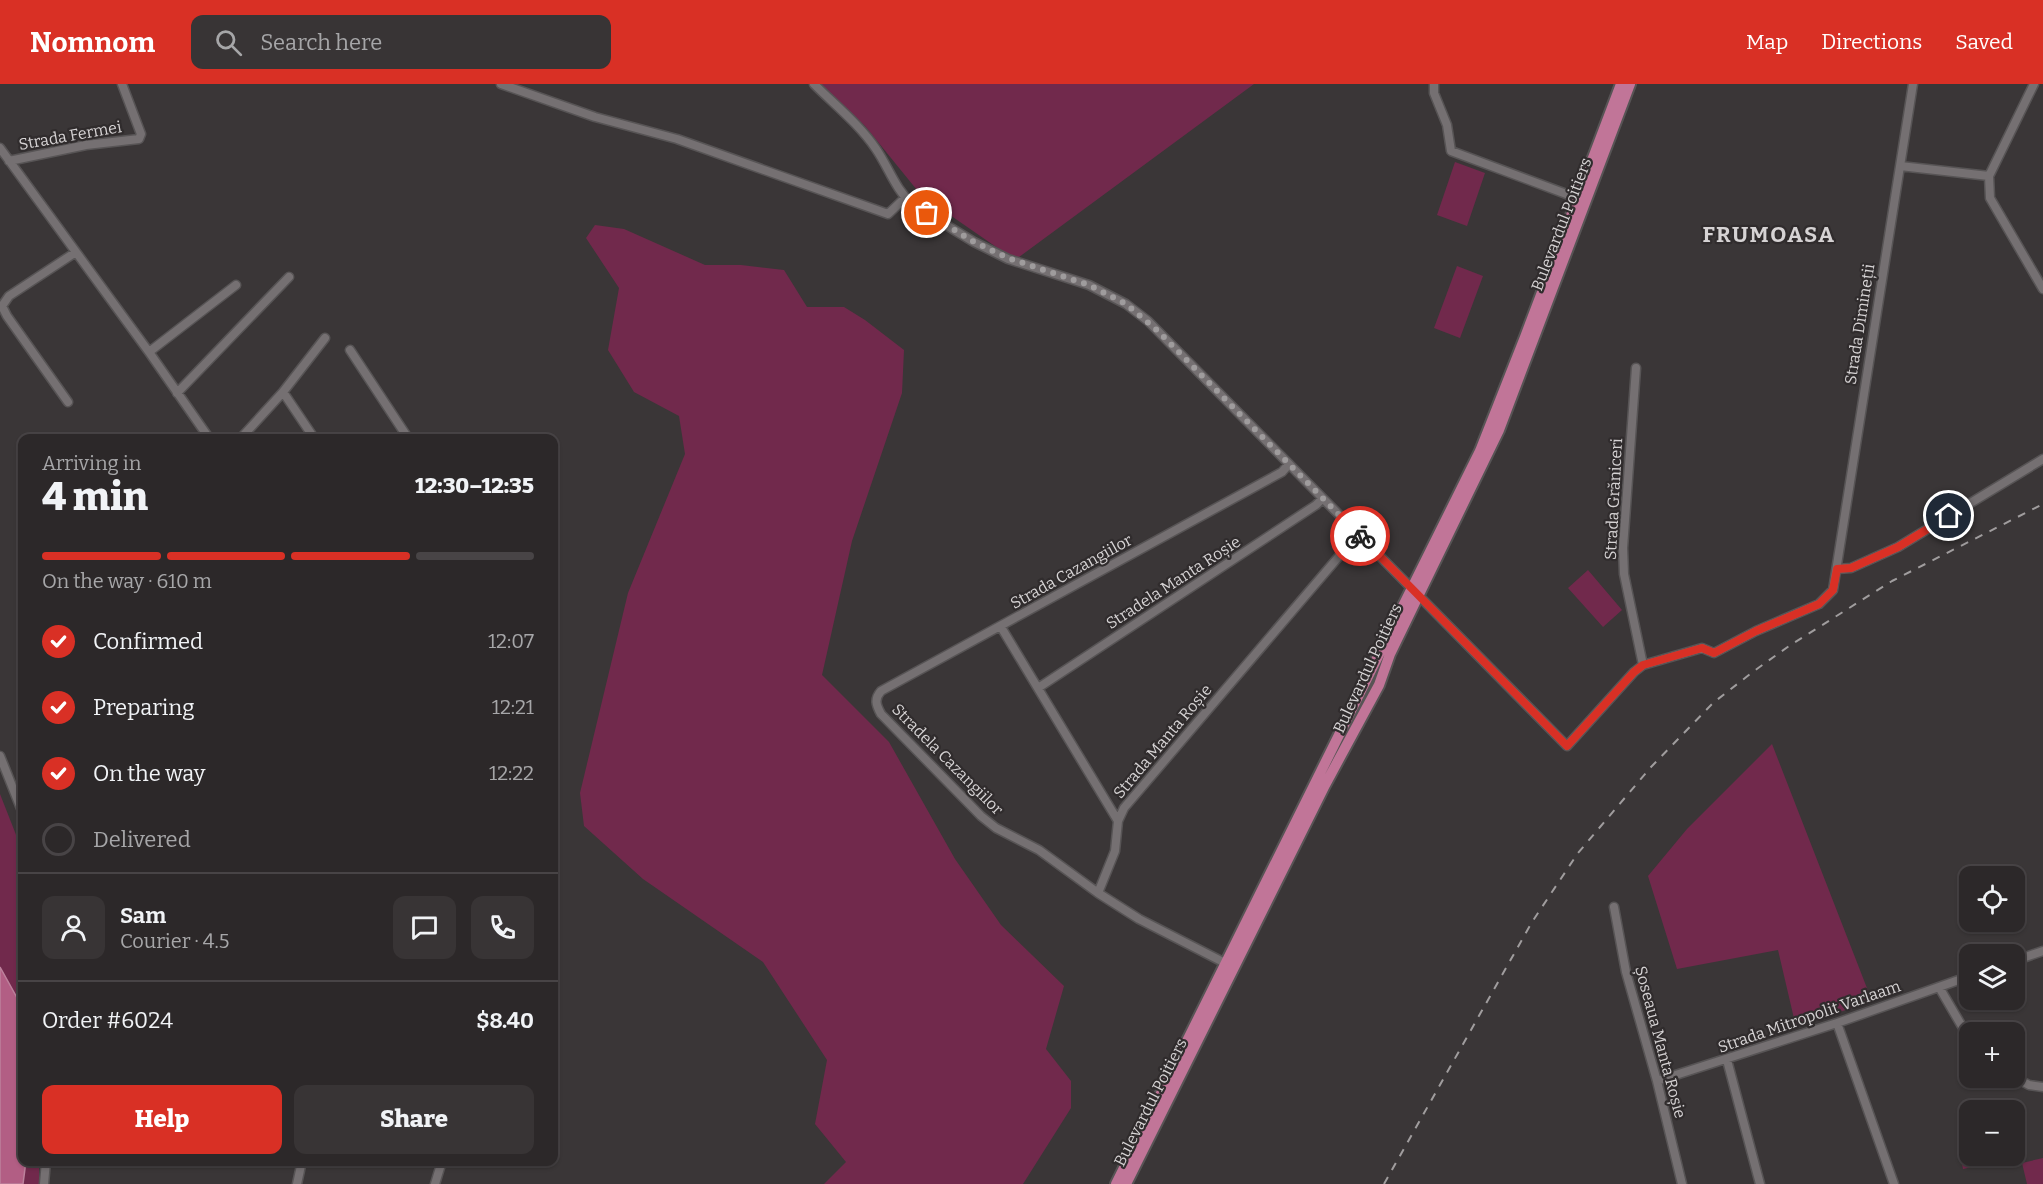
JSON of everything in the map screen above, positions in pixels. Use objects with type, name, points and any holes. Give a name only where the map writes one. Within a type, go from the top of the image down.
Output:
[{"type":"main road","name":"Bulevardul Poitiers","points":[[1416,592],[1491,427],[1621,84]]},
{"type":"main road","name":"Bulevardul Poitiers","points":[[1126,1184],[1230,966],[1499,430],[1630,84]]},
{"type":"main road","name":"Bulevardul Poitiers","points":[[1116,1184],[1230,966]]},
{"type":"street","name":"Strada Fermei","points":[[122,84],[141,137],[9,160],[206,434]]},
{"type":"street","points":[[501,84],[595,117],[677,139],[888,214],[905,198]]},
{"type":"street","points":[[814,84],[875,147],[905,198],[974,242],[1008,258],[1089,285],[1126,304],[1153,326],[1567,746],[1643,665],[1702,648],[1714,653],[1756,631],[1819,604],[1833,590],[1837,569],[1851,568],[1898,547],[2043,459]]},
{"type":"street","points":[[1434,84],[1434,93],[1447,125],[1451,152],[1577,198]]},
{"type":"street","name":"Strada Dimineții","points":[[1837,569],[1913,84]]},
{"type":"street","points":[[2034,84],[1989,176],[1990,198],[2043,290]]},
{"type":"street","points":[[0,148],[9,160]]},
{"type":"street","points":[[1900,166],[1989,176]]},
{"type":"street","points":[[68,402],[2,306],[4,300],[9,296],[76,252]]},
{"type":"street","points":[[177,393],[289,277]]},
{"type":"street","points":[[149,352],[236,285]]},
{"type":"street","points":[[245,434],[283,392],[325,338]]},
{"type":"street","points":[[350,350],[405,434]]},
{"type":"street","name":"Strada Grăniceri","points":[[1636,368],[1623,548],[1624,574],[1643,665]]},
{"type":"street","points":[[283,392],[311,434]]},
{"type":"street","name":"Strada Cazangiilor","points":[[1118,821],[1001,627],[1282,472],[1289,464]]},
{"type":"street","name":"Stradela Manta Roșie","points":[[1038,688],[1322,499]]},
{"type":"street","name":"Strada Manta Roșie","points":[[1098,893],[1115,851],[1118,821],[1124,808],[1358,534]]},
{"type":"street","name":"Stradela Cazangiilor","points":[[1001,627],[881,691],[876,701],[877,707],[943,779],[981,816],[996,828],[1040,850],[1098,893]]},
{"type":"street","points":[[0,756],[18,799]]},
{"type":"street","points":[[1098,893],[1139,919],[1230,966]]},
{"type":"street","name":"Șoseaua Manta Roșie","points":[[1614,907],[1626,972],[1658,1081],[1683,1184]]},
{"type":"street","points":[[2025,957],[2043,951]]},
{"type":"street","name":"Strada Mitropolit Varlaam","points":[[1658,1081],[1728,1060],[1959,980]]},
{"type":"street","points":[[1939,987],[1959,1022]]},
{"type":"street","points":[[1837,1023],[1894,1184]]},
{"type":"street","points":[[1728,1060],[1760,1184]]},
{"type":"street","points":[[2025,1083],[2043,1087]]},
{"type":"street","points":[[44,1184],[46,1166]]},
{"type":"street","points":[[297,1184],[301,1166]]},
{"type":"street","points":[[435,1184],[440,1166]]},
{"type":"shaded area","points":[[820,84],[1254,84],[1015,260],[921,195],[865,126]]},
{"type":"shaded area","points":[[1455,162],[1485,173],[1467,226],[1437,215]]},
{"type":"shaded area","points":[[595,225],[624,229],[705,265],[741,265],[784,270],[807,307],[844,307],[904,350],[902,393],[852,541],[822,675],[889,742],[955,859],[1001,925],[1064,986],[1046,1049],[1071,1081],[1071,1108],[1023,1184],[824,1184],[846,1162],[815,1124],[827,1060],[763,962],[643,879],[584,826],[580,793],[628,593],[685,454],[679,416],[634,392],[608,350],[619,288],[586,238]]},
{"type":"shaded area","points":[[1457,266],[1483,276],[1460,338],[1434,328]]},
{"type":"shaded area","points":[[1588,570],[1622,610],[1603,627],[1568,588]]},
{"type":"shaded area","points":[[1772,744],[1872,1001],[1796,1027],[1778,950],[1677,969],[1648,876],[1687,829]]},
{"type":"shaded area","points":[[0,794],[18,840],[18,1166],[39,1166],[39,1184],[0,1184]]},
{"type":"shaded area","points":[[0,967],[18,1000],[18,1166],[25,1166],[23,1184],[0,1184]]},
{"type":"shaded area","points":[[2043,1158],[2043,1184],[2027,1184],[2023,1166],[2025,1166],[2025,1162]]},
{"type":"railway","points":[[1384,1184],[1532,922],[1578,853],[1651,767],[1713,703],[1789,646],[1892,581],[2043,504]]},
{"type":"way so far","points":[[927,213],[974,242],[1008,258],[1089,285],[1126,304],[1148,321],[1360,536]]},
{"type":"district","name":"FRUMOASA","points":[[1769,234]]},
{"type":"route","points":[[1360,536],[1567,746],[1643,665],[1702,648],[1714,653],[1756,631],[1819,604],[1833,590],[1837,569],[1851,568],[1898,547],[1949,516]]}]
